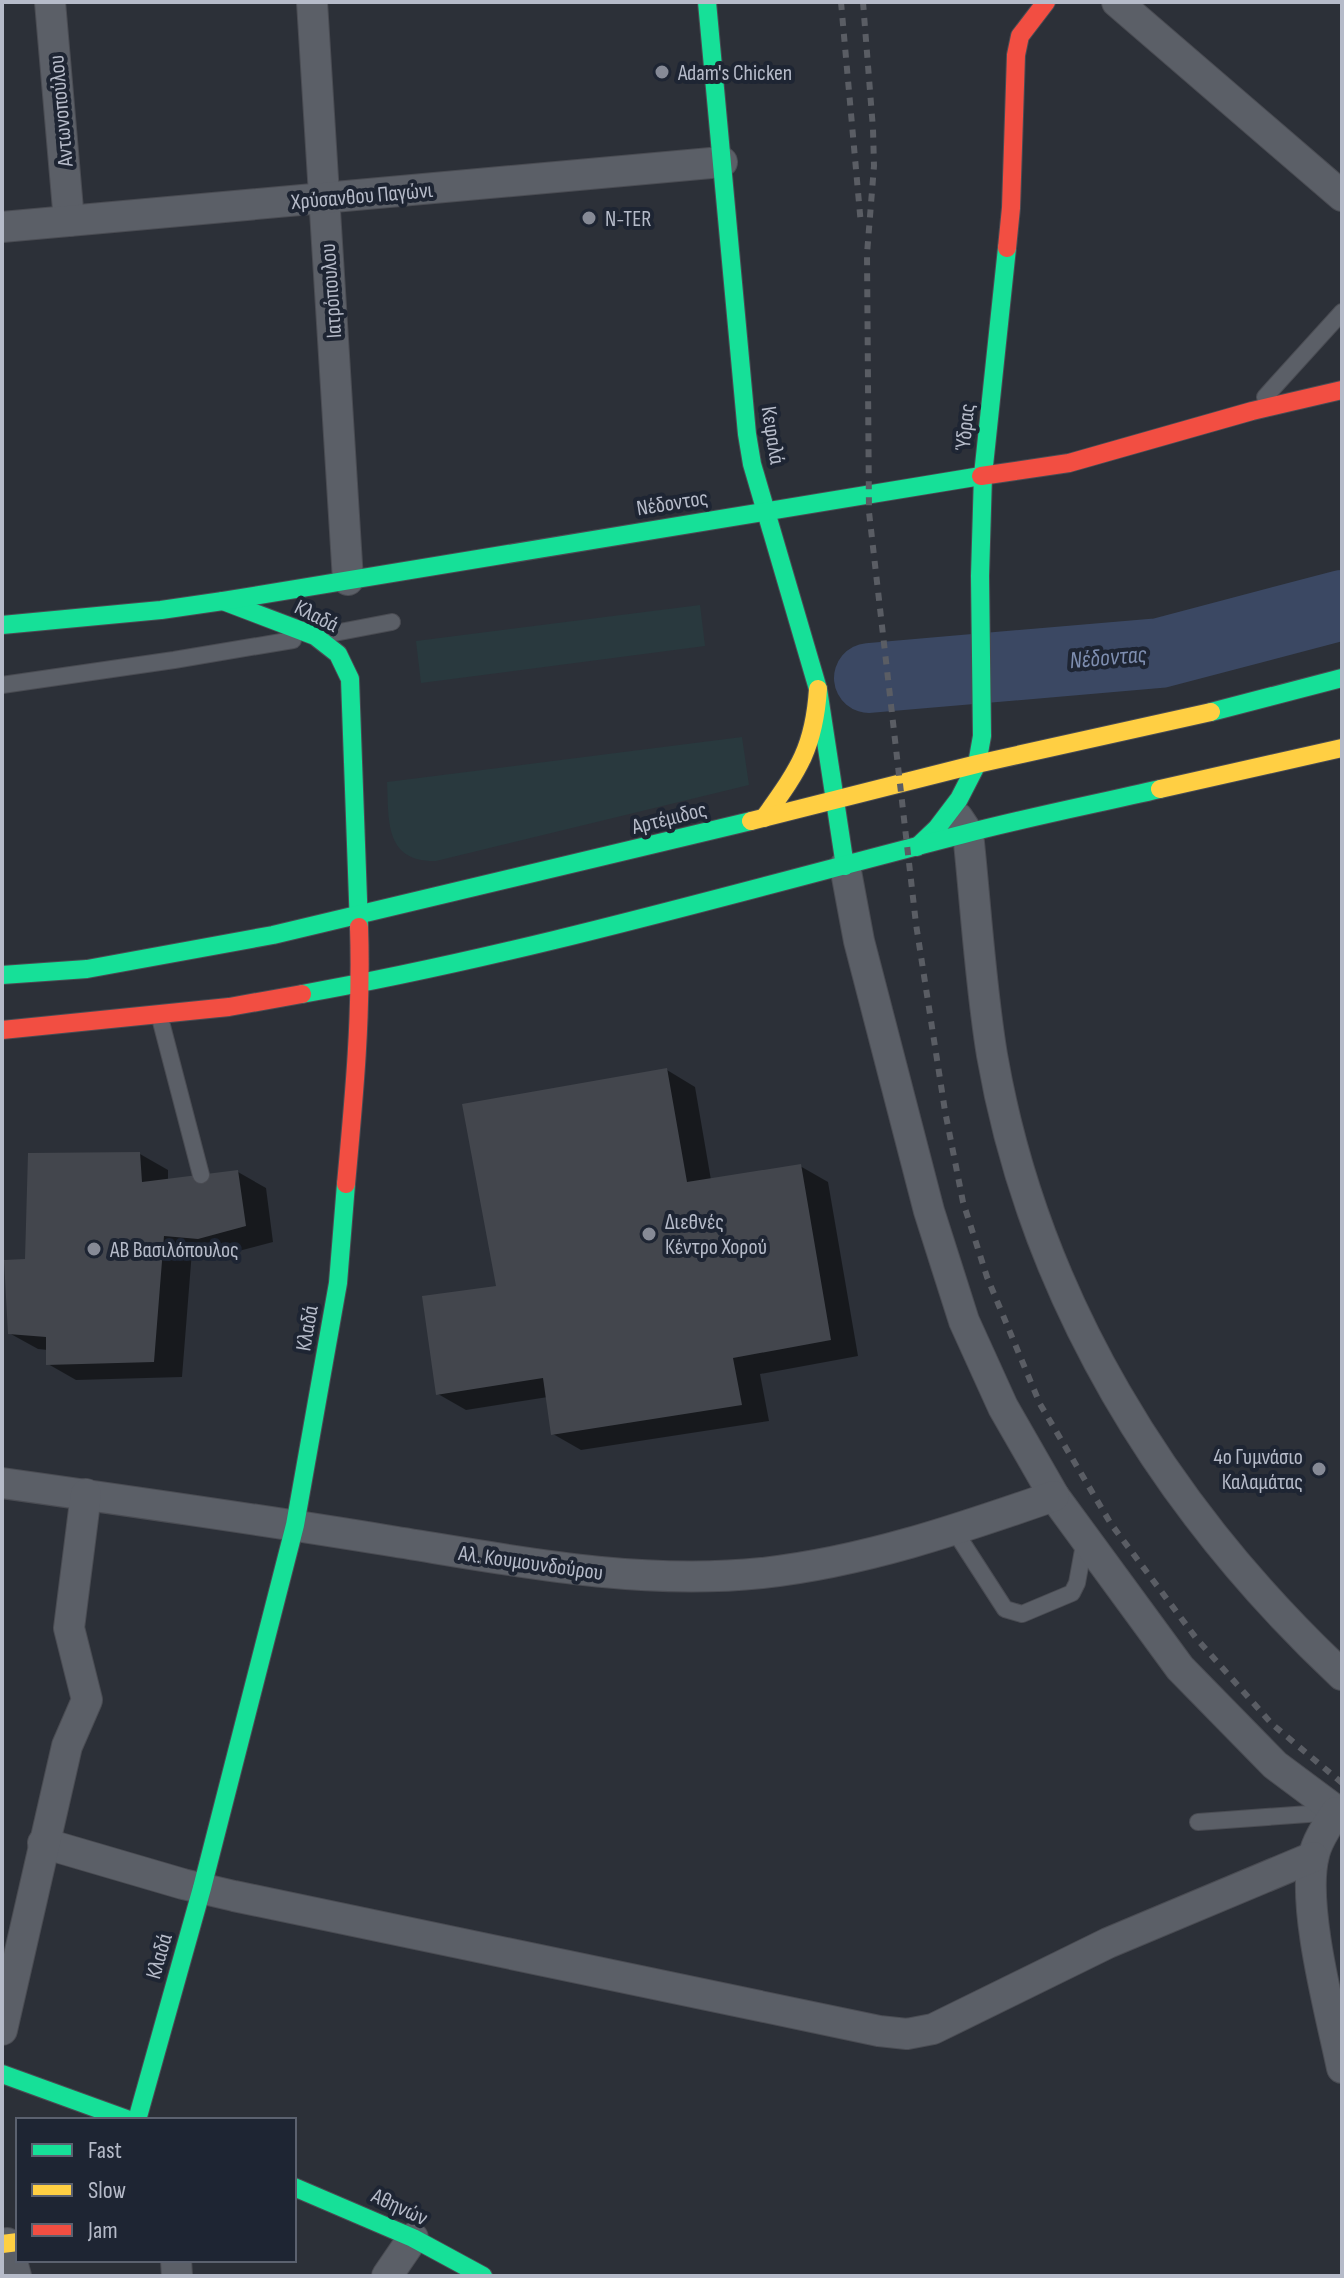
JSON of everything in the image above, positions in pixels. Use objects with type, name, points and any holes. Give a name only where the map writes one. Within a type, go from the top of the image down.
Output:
[{"type":"main road","name":"Κεφαλά","points":[[707,2],[747,434],[818,689],[845,866]]},
{"type":"main road","name":"Ύδρας","points":[[917,847],[930,836],[959,822],[977,764],[982,736],[980,576],[983,475],[1011,208],[1016,55],[1020,36],[1046,2]]},
{"type":"main road","name":"Νέδοντος","points":[[2,625],[223,601],[1069,463],[1252,411],[1342,390]]},
{"type":"main road","name":"Κλαδά","points":[[138,2118],[202,1888],[295,1525],[338,1283],[359,1039],[360,913],[350,679],[338,654],[315,636],[223,601]]},
{"type":"main road","name":"Αρτέμιδος","points":[[2,975],[87,969],[273,935],[836,801],[977,764],[1181,720],[1342,678]]},
{"type":"main road","points":[[764,818],[808,748],[816,722],[818,689]]},
{"type":"main road","points":[[2,1030],[160,1016],[283,999],[361,984],[498,954],[917,847],[959,822],[1342,748]]},
{"type":"main road","points":[[2,2074],[123,2118]]},
{"type":"main road","name":"Αθηνών","points":[[296,2188],[413,2238],[483,2276]]},
{"type":"main road","points":[[296,2205],[329,2202]]},
{"type":"street","name":"Αντωνοπούλου","points":[[50,2],[69,221]]},
{"type":"street","name":"Ιατρόπουλου","points":[[312,2],[348,580]]},
{"type":"street","points":[[1117,2],[1342,196]]},
{"type":"street","name":"Χρύσανθου Παγώνι","points":[[2,227],[722,162]]},
{"type":"street","points":[[911,782],[959,822],[992,1055],[1012,1142],[1044,1246],[1078,1325],[1136,1430],[1227,1554],[1302,1637],[1342,1675]]},
{"type":"street","points":[[845,866],[859,941],[929,1211],[964,1321],[1003,1407],[1054,1496],[1180,1668],[1275,1765],[1339,1813],[1313,1857],[1311,1879],[1312,1908],[1342,2068]]},
{"type":"street","name":"Αλ. Κουμουνδούρου","points":[[2,1483],[295,1525],[587,1572],[688,1577],[759,1573],[866,1555],[954,1530],[1054,1496]]},
{"type":"street","points":[[2,2030],[67,1746],[87,1700],[69,1628],[86,1494]]},
{"type":"street","points":[[43,1843],[202,1888],[879,2031],[907,2034],[933,2029],[1108,1943],[1313,1857]]},
{"type":"street","points":[[387,2276],[413,2238]]},
{"type":"street","points":[[9,2243],[16,2276]]},
{"type":"lane","points":[[1252,411],[1342,312]]},
{"type":"lane","points":[[2,685],[174,660],[392,622]]},
{"type":"lane","points":[[160,1016],[201,1175]]},
{"type":"lane","points":[[954,1530],[1005,1609],[1022,1614],[1072,1593],[1077,1583],[1085,1538]]},
{"type":"lane","points":[[1198,1822],[1339,1813]]},
{"type":"shaded area","points":[[700,605],[705,646],[421,683],[416,641]]},
{"type":"shaded area","points":[[742,737],[749,785],[436,861],[407,854],[393,836],[387,782]]},
{"type":"building","name":"Διεθνές Κέντρο Χορού","points":[[667,1068],[687,1182],[801,1164],[831,1340],[733,1358],[742,1405],[551,1435],[543,1378],[436,1395],[422,1296],[496,1286],[462,1104]]},
{"type":"building","name":"ΑΒ Βασιλόπουλος","points":[[140,1152],[142,1182],[238,1170],[246,1226],[198,1239],[164,1236],[154,1362],[46,1365],[46,1337],[8,1334],[4,1260],[25,1259],[28,1153]]},
{"type":"waterway","name":"Νέδoντας","points":[[869,678],[1160,653],[1342,605]]},
{"type":"railway","points":[[841,2],[861,225]]},
{"type":"railway","points":[[863,2],[874,166],[867,254],[869,512],[916,924],[945,1111],[963,1202],[987,1277],[1040,1404],[1111,1524],[1196,1638],[1272,1724],[1342,1783]]},
{"type":"traffic: fast","points":[[707,2],[747,434],[752,464],[818,689],[845,866]]},
{"type":"traffic: fast","points":[[917,847],[937,828],[959,799],[977,764],[982,736],[980,576],[983,475],[1007,248]]},
{"type":"traffic: fast","points":[[2,625],[223,601],[981,476]]},
{"type":"traffic: fast","points":[[223,601],[315,636],[338,654],[350,679],[359,927]]},
{"type":"traffic: fast","points":[[1211,712],[1342,678]]},
{"type":"traffic: fast","points":[[302,994],[552,941],[988,828],[1160,789]]},
{"type":"traffic: fast","points":[[2,975],[87,969],[273,935],[751,821]]},
{"type":"traffic: fast","points":[[138,2118],[202,1888],[295,1525],[338,1283],[346,1184]]},
{"type":"traffic: fast","points":[[2,2074],[123,2118]]},
{"type":"traffic: fast","points":[[296,2188],[413,2238],[483,2276]]},
{"type":"traffic: slow","points":[[764,818],[786,786],[808,744],[818,689]]},
{"type":"traffic: slow","points":[[751,821],[977,764],[1211,712]]},
{"type":"traffic: slow","points":[[1160,789],[1342,748]]},
{"type":"traffic: slow","points":[[2,2244],[16,2242]]},
{"type":"traffic: jam","points":[[1007,248],[1016,55],[1020,36],[1046,2]]},
{"type":"traffic: jam","points":[[981,476],[1069,463],[1252,411],[1342,390]]},
{"type":"traffic: jam","points":[[346,1184],[358,1023],[359,927]]},
{"type":"traffic: jam","points":[[2,1030],[229,1007],[302,994]]},
{"type":"place","name":"Adam's Chicken","points":[[662,72]]},
{"type":"place","name":"N-TER","points":[[589,218]]},
{"type":"place","name":"Διεθνές Κέντρο Χορού","points":[[649,1234]]},
{"type":"place","name":"ΑΒ Βασιλόπουλος","points":[[94,1249]]},
{"type":"place","name":"4ο Γυμνάσιο Καλαμάτας","points":[[1319,1469]]}]
